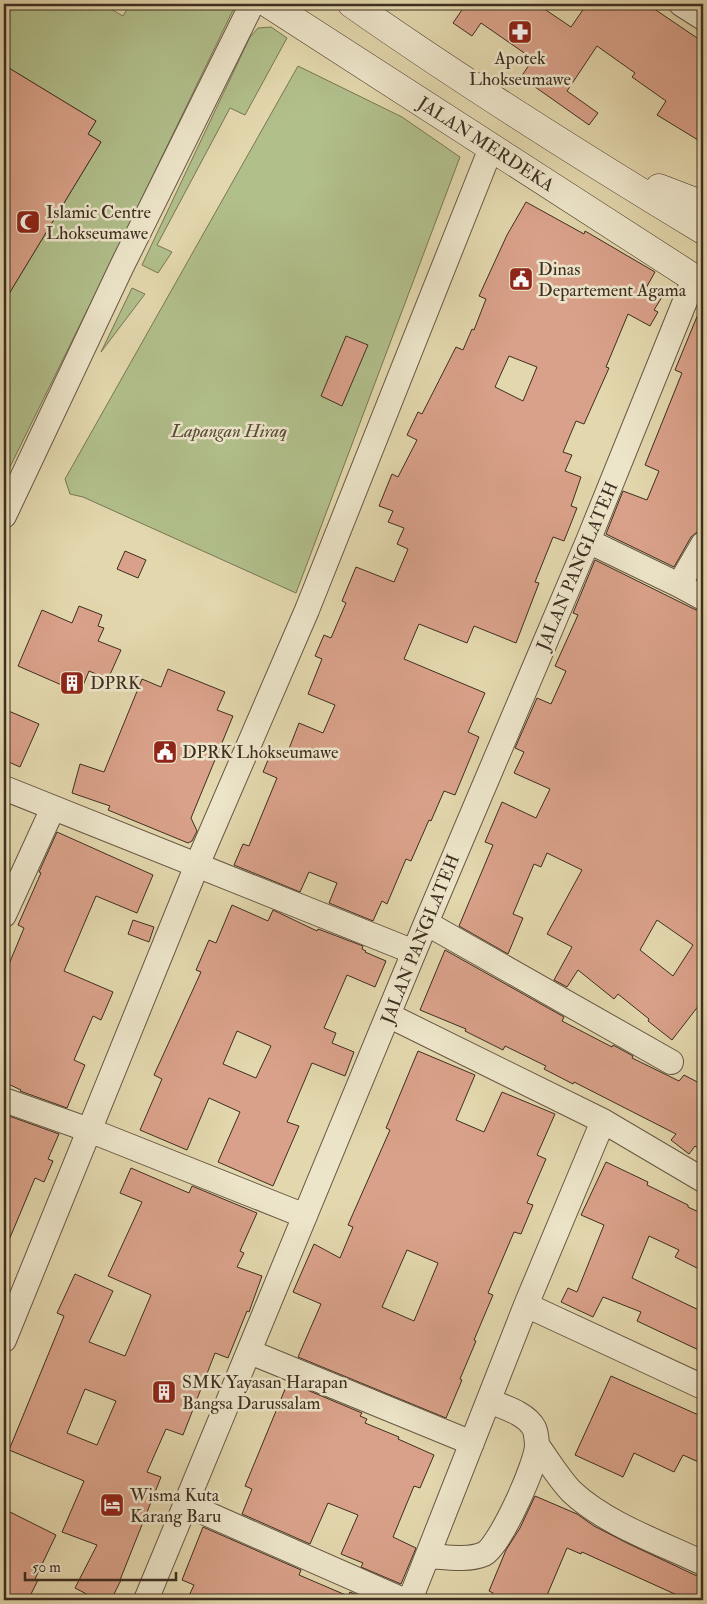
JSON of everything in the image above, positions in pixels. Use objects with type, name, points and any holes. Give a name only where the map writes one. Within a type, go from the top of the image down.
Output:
[{"type":"main road","name":"JALAN MERDEKA","points":[[269,4],[492,148],[700,274]]},
{"type":"main road","points":[[352,4],[428,57],[560,143],[703,230]]},
{"type":"main road","points":[[560,143],[622,173],[693,201],[703,203]]},
{"type":"street","points":[[4,516],[121,268],[252,4]]},
{"type":"street","points":[[681,4],[703,18]]},
{"type":"street","points":[[4,1340],[11,1299],[89,1130],[197,865],[307,610],[492,148]]},
{"type":"street","name":"JALAN PANGLATEH","points":[[146,1600],[426,923],[700,274]]},
{"type":"street","points":[[588,541],[703,598]]},
{"type":"street","points":[[679,585],[703,544]]},
{"type":"street","points":[[4,788],[414,952]]},
{"type":"street","points":[[4,915],[52,808]]},
{"type":"street","points":[[426,923],[671,1062]]},
{"type":"street","points":[[388,1015],[603,1121],[703,1180]]},
{"type":"street","points":[[4,1100],[89,1130],[304,1216]]},
{"type":"street","points":[[410,1600],[526,1305],[603,1121]]},
{"type":"street","points":[[526,1305],[703,1387]]},
{"type":"street","points":[[250,1352],[472,1443]]},
{"type":"street","points":[[428,1556],[475,1558],[486,1553],[493,1546],[509,1521],[533,1462],[537,1446],[534,1427],[522,1415],[489,1401]]},
{"type":"street","points":[[537,1446],[570,1490],[588,1506],[612,1521],[703,1563]]},
{"type":"street","points":[[185,1504],[403,1600]]},
{"type":"green space","points":[[4,4],[102,4],[123,16],[130,4],[236,4],[4,479],[4,302],[101,142],[88,134],[96,121],[4,65]]},
{"type":"green space","points":[[271,27],[287,38],[245,115],[230,108],[157,245],[172,252],[158,273],[142,265],[250,37],[258,28]]},
{"type":"green space","name":"Lapangan Hiraq","points":[[298,66],[402,117],[460,157],[296,593],[83,497],[70,494],[65,479]]},
{"type":"green space","points":[[132,288],[145,294],[101,352]]},
{"type":"building","points":[[466,4],[537,4],[571,27],[587,4],[647,4],[703,42],[703,143],[657,115],[666,101],[632,77],[635,73],[597,46],[567,91],[598,113],[589,125],[521,77],[533,59],[481,23],[472,36],[453,23]]},
{"type":"building","name":"Islamic Centre Lhokseumawe","points":[[4,65],[96,121],[88,134],[101,142],[4,302]]},
{"type":"building","points":[[526,202],[584,234],[585,231],[655,272],[646,288],[662,297],[654,310],[658,312],[650,326],[628,314],[606,367],[609,368],[584,424],[576,421],[563,452],[572,455],[565,471],[581,477],[571,506],[577,508],[564,541],[553,537],[535,582],[539,583],[516,643],[474,626],[467,643],[419,624],[404,659],[485,693],[468,732],[479,737],[455,795],[444,791],[411,861],[406,859],[387,904],[382,901],[373,921],[329,903],[337,883],[309,872],[300,892],[234,865],[243,844],[249,846],[277,778],[263,772],[273,748],[287,754],[299,723],[323,733],[335,705],[308,694],[322,659],[315,656],[324,635],[331,638],[346,603],[342,601],[356,567],[394,582],[408,549],[397,544],[404,528],[388,522],[393,511],[379,506],[392,474],[398,477],[417,440],[407,435],[418,412],[422,414],[456,347],[463,350],[472,329],[474,330],[486,299],[479,296],[507,235]],"holes":[[[509,356],[537,367],[523,401],[495,387]]]},
{"type":"building","points":[[703,302],[703,530],[691,537],[674,567],[606,534],[623,491],[647,500],[659,471],[645,465],[682,373],[675,370]]},
{"type":"building","points":[[346,336],[368,345],[342,406],[321,396]]},
{"type":"building","points":[[125,551],[146,560],[138,578],[117,569]]},
{"type":"building","points":[[595,560],[703,612],[703,1000],[672,1040],[618,994],[614,999],[578,970],[567,987],[554,980],[572,947],[547,934],[582,870],[547,853],[541,867],[534,864],[513,914],[523,918],[508,954],[459,926],[493,845],[485,842],[502,802],[536,818],[550,789],[514,773],[524,752],[515,748],[537,698],[551,704],[566,671],[555,666],[578,615],[573,613]],"holes":[[[657,920],[693,945],[673,976],[640,950]]]},
{"type":"building","name":"DPRK","points":[[79,606],[102,615],[98,626],[104,628],[98,641],[121,650],[108,679],[89,671],[80,693],[18,666],[42,610],[72,623]]},
{"type":"building","name":"DPRK Lhokseumawe","points":[[168,669],[225,692],[217,710],[233,716],[191,818],[197,831],[192,841],[188,843],[108,810],[110,806],[72,793],[80,764],[104,772],[142,679],[161,687]]},
{"type":"building","points":[[4,709],[39,724],[20,767],[4,760]]},
{"type":"building","points":[[57,832],[153,875],[137,913],[96,896],[64,971],[113,992],[101,1020],[93,1016],[74,1060],[85,1065],[67,1108],[20,1091],[4,1082],[4,976],[24,928],[18,925]]},
{"type":"building","points":[[232,905],[268,921],[273,910],[317,931],[318,929],[363,946],[362,949],[365,952],[386,961],[375,987],[347,975],[324,1028],[336,1033],[332,1043],[354,1052],[345,1076],[312,1063],[287,1122],[299,1126],[273,1186],[218,1162],[240,1112],[209,1098],[187,1150],[140,1130],[162,1079],[154,1075],[201,972],[196,970],[209,940],[216,943]],"holes":[[[237,1031],[271,1046],[256,1078],[223,1064]]]},
{"type":"building","points":[[133,920],[154,927],[149,942],[128,934]]},
{"type":"building","points":[[445,950],[564,1017],[562,1021],[612,1047],[613,1045],[633,1056],[632,1058],[679,1081],[684,1075],[703,1085],[703,1152],[695,1146],[689,1154],[671,1140],[676,1134],[574,1082],[573,1084],[544,1069],[546,1066],[505,1046],[503,1050],[465,1031],[466,1029],[420,1010]]},
{"type":"building","points":[[418,1051],[475,1075],[456,1120],[484,1132],[502,1092],[555,1114],[537,1155],[546,1159],[527,1203],[533,1205],[521,1234],[514,1232],[488,1293],[493,1295],[474,1340],[476,1341],[460,1379],[462,1380],[446,1418],[298,1357],[321,1304],[293,1292],[314,1244],[340,1258],[353,1227],[348,1225],[390,1130],[386,1128]],"holes":[[[407,1250],[438,1263],[414,1321],[382,1307]]]},
{"type":"building","points":[[9,1116],[59,1134],[48,1159],[53,1161],[44,1182],[35,1178],[4,1252],[4,1130]]},
{"type":"building","points":[[606,1162],[648,1182],[647,1185],[703,1214],[703,1271],[675,1257],[679,1250],[649,1236],[632,1278],[703,1312],[703,1352],[637,1321],[641,1312],[603,1297],[593,1317],[561,1302],[568,1288],[577,1292],[604,1225],[581,1215]]},
{"type":"building","points":[[131,1168],[189,1193],[192,1186],[257,1213],[240,1251],[244,1253],[237,1267],[262,1276],[249,1312],[247,1311],[228,1358],[215,1353],[183,1435],[166,1429],[147,1472],[161,1477],[121,1580],[111,1600],[98,1600],[75,1588],[97,1545],[62,1532],[84,1481],[9,1450],[64,1316],[57,1313],[75,1274],[113,1291],[89,1342],[125,1356],[151,1295],[108,1276],[142,1202],[120,1193]],"holes":[[[85,1389],[116,1401],[97,1445],[67,1433]]]},
{"type":"building","points":[[611,1376],[703,1417],[703,1464],[683,1455],[674,1472],[634,1453],[623,1477],[575,1455]]},
{"type":"building","points":[[288,1382],[362,1413],[360,1416],[367,1419],[365,1423],[399,1437],[398,1439],[434,1455],[420,1488],[414,1486],[393,1537],[416,1548],[401,1584],[361,1567],[363,1563],[341,1554],[358,1515],[328,1503],[310,1544],[242,1514],[252,1489],[245,1486]]},
{"type":"building","points":[[535,1496],[577,1514],[594,1526],[629,1544],[697,1576],[703,1577],[703,1600],[688,1600],[582,1552],[581,1554],[567,1548],[545,1600],[490,1600],[493,1593],[489,1591],[506,1550],[520,1528]]},
{"type":"building","points":[[4,1509],[56,1535],[35,1579],[38,1580],[28,1600],[4,1600]]},
{"type":"building","points":[[203,1527],[301,1570],[299,1575],[348,1596],[350,1592],[369,1600],[187,1600],[194,1585],[182,1580]]},
{"type":"place","name":"Apotek Lhokseumawe","points":[[520,32]]},
{"type":"place","name":"Islamic Centre Lhokseumawe","points":[[28,222]]},
{"type":"place","name":"Dinas Departement Agama","points":[[521,279]]},
{"type":"place","name":"DPRK","points":[[72,683]]},
{"type":"place","name":"DPRK Lhokseumawe","points":[[165,752]]},
{"type":"place","name":"SMK Yayasan Harapan Bangsa Darussalam","points":[[164,1392]]},
{"type":"place","name":"Wisma Kuta Karang Baru","points":[[112,1505]]}]
